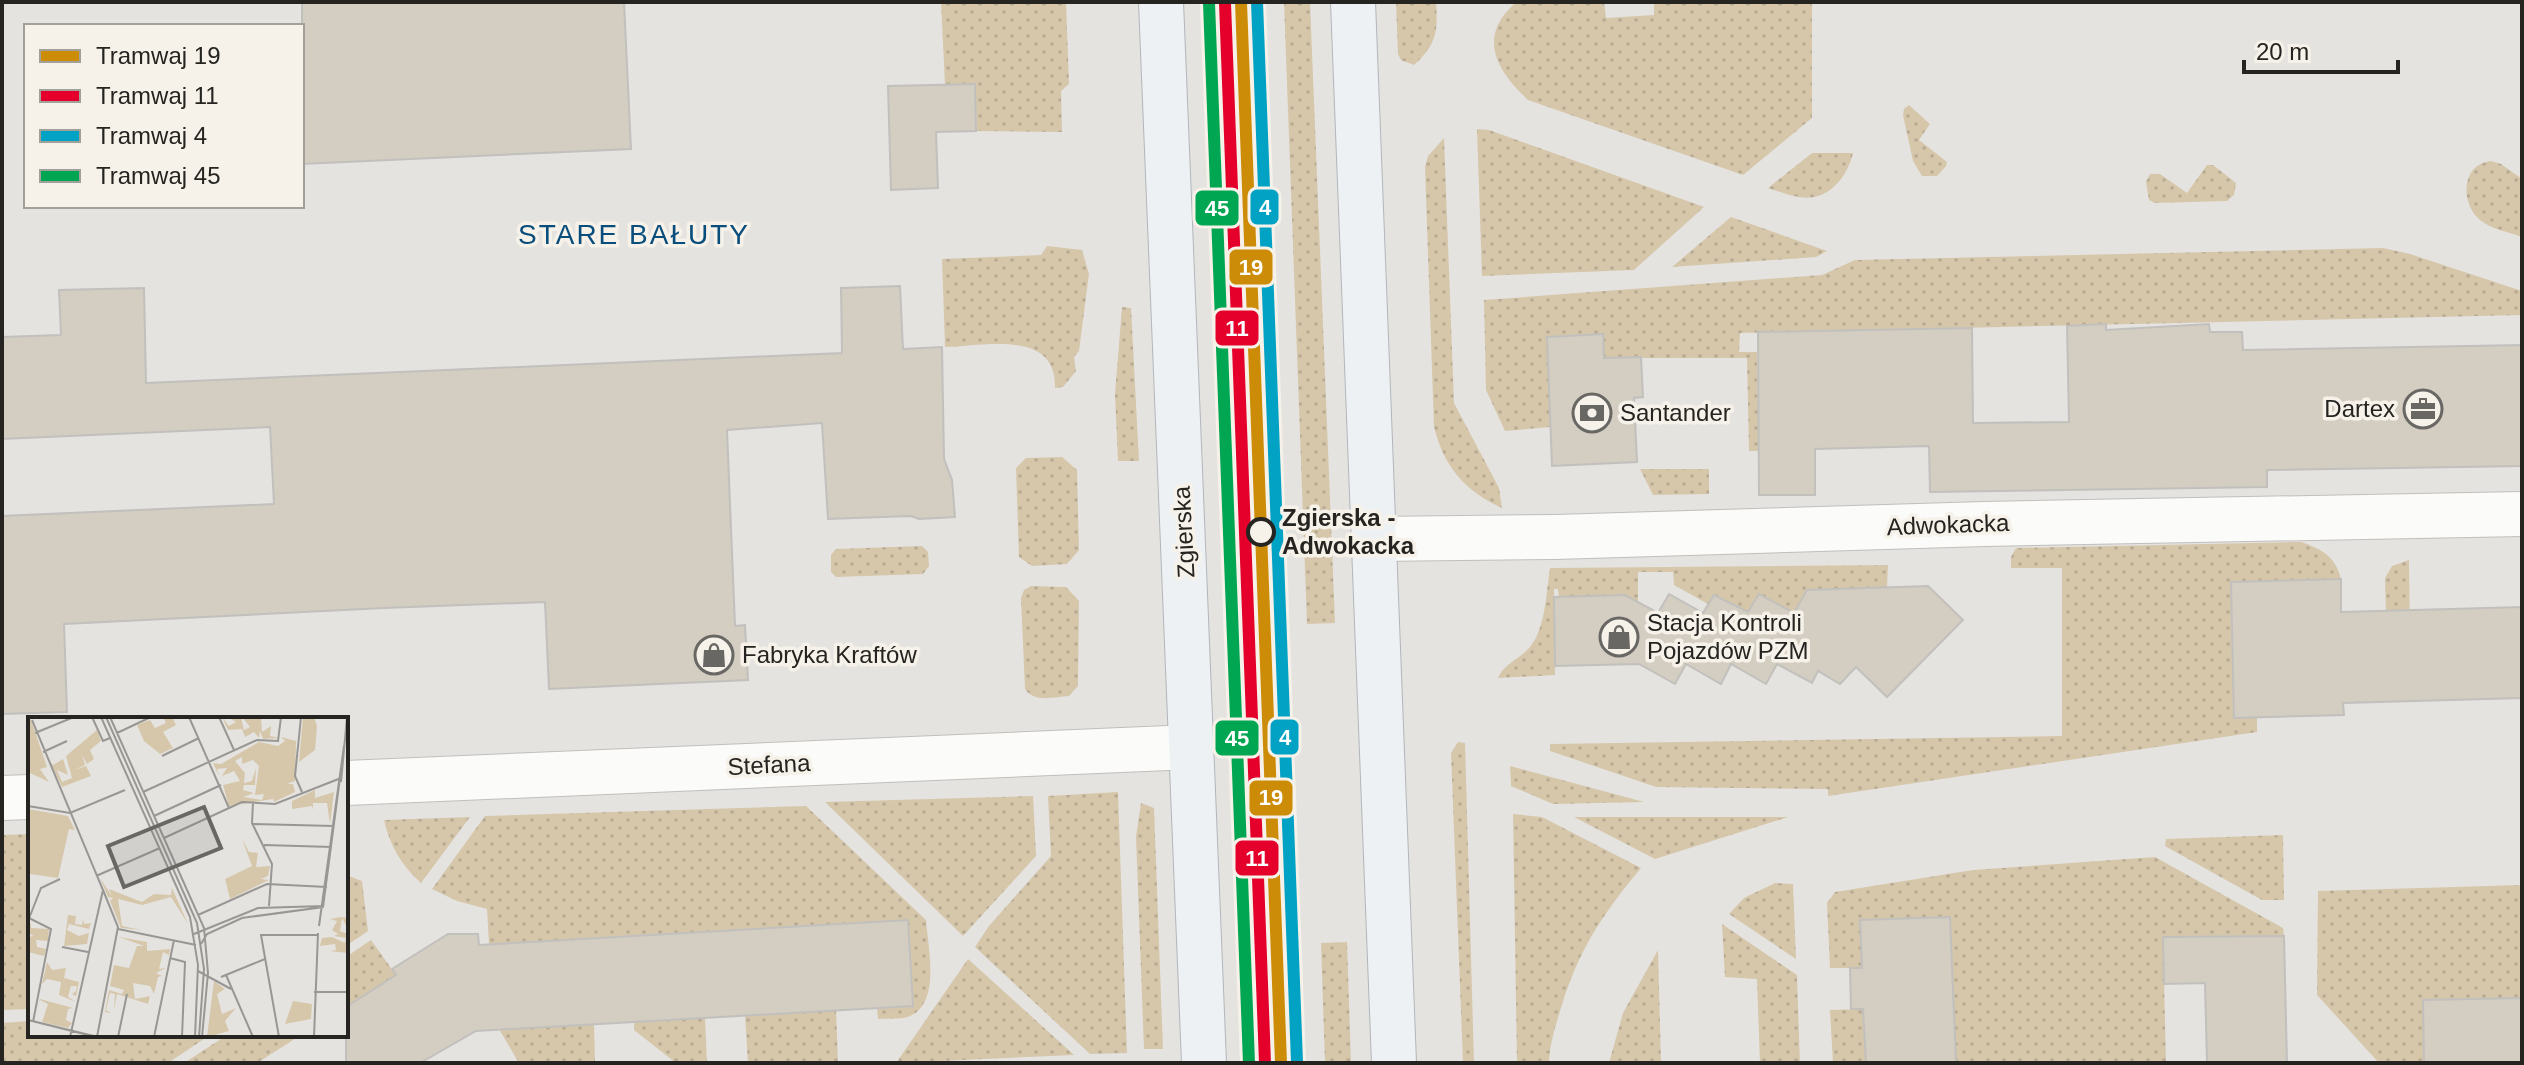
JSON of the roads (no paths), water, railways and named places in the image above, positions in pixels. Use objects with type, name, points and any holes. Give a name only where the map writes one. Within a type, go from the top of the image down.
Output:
[{"type":"main road","name":"Zgierska","points":[[1161,2],[1204,1063]]},
{"type":"main road","points":[[1353,2],[1394,1063]]},
{"type":"street","name":"Adwokacka","points":[[1374,539],[2522,514]]},
{"type":"street","name":"Stefana","points":[[348,783],[1192,747]]},
{"type":"street","points":[[2,798],[28,797]]},
{"type":"tram line","name":"19","points":[[1241,2],[1281,1063]]},
{"type":"tram line","name":"4","points":[[1257,2],[1297,1062]]},
{"type":"tram line","name":"45","points":[[1209,3],[1249,1063]]},
{"type":"tram line","name":"11","points":[[1225,3],[1265,1063]]},
{"type":"place","name":"Dartex","points":[[2423,409]]},
{"type":"place","name":"Santander","points":[[1592,413]]},
{"type":"place","name":"Zgierska - Adwokacka","points":[[1261,532]]},
{"type":"place","name":"Stacja Kontroli Pojazdów PZM","points":[[1619,637]]},
{"type":"place","name":"Fabryka Kraftów","points":[[714,655]]},
{"type":"district","name":"STARE BAŁUTY","points":[[634,234]]}]
